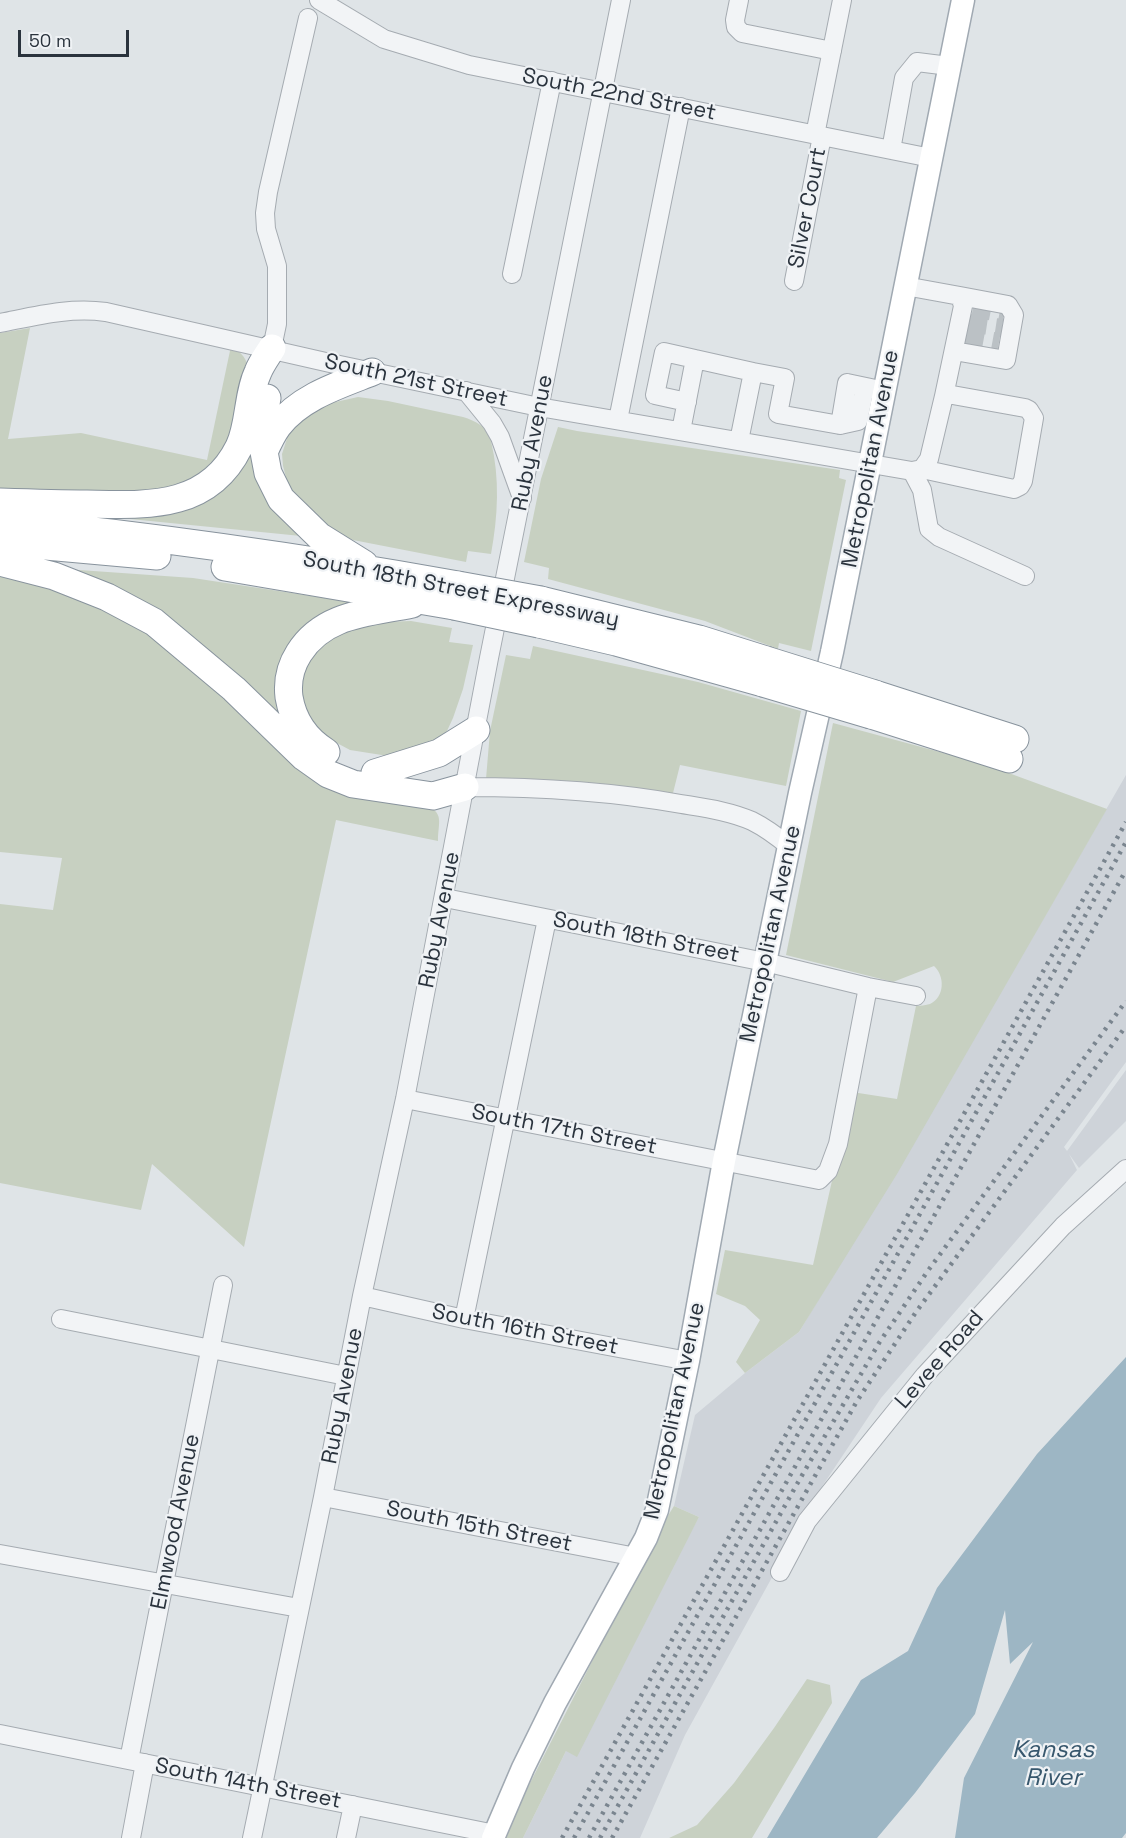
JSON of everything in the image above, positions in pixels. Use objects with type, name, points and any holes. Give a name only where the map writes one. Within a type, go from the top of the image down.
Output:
[{"type":"highway","points":[[272,348],[270,379],[262,426],[268,473],[281,499],[318,536],[375,570]]},
{"type":"highway","points":[[0,502],[134,505],[163,503],[189,495],[213,480],[228,465],[239,446],[257,373],[272,348]]},
{"type":"highway","points":[[264,452],[278,426],[300,405],[325,391],[372,372]]},
{"type":"highway","name":"South 18th Street Expressway","points":[[0,521],[121,533],[375,570],[456,595],[540,612],[688,636],[765,671],[1012,749]]},
{"type":"highway","name":"South 18th Street Expressway","points":[[0,542],[158,556],[427,600],[456,595]]},
{"type":"highway","points":[[0,562],[54,576],[107,597],[154,621],[234,689],[304,757],[328,774],[353,784],[433,796],[465,787]]},
{"type":"highway","points":[[427,600],[352,615],[333,622],[315,633],[292,664],[287,686],[291,709],[302,731],[322,749],[350,766],[375,773],[437,780],[465,787]]},
{"type":"highway","points":[[375,773],[439,753],[476,730]]},
{"type":"main road","name":"Metropolitan Avenue","points":[[494,1836],[523,1768],[555,1703],[646,1538],[657,1509],[688,1362],[724,1161],[870,464],[875,389],[905,286],[963,0]]},
{"type":"street","name":"South 22nd Street","points":[[320,0],[347,7],[384,39],[469,65],[931,158]]},
{"type":"street","name":"Ruby Avenue","points":[[252,1838],[362,1296],[405,1099],[539,407],[621,0]]},
{"type":"street","points":[[739,0],[735,20],[736,27],[742,33],[832,51]]},
{"type":"street","name":"Silver Court","points":[[794,281],[842,0]]},
{"type":"street","points":[[272,348],[277,324],[277,266],[266,229],[265,213],[308,18]]},
{"type":"street","points":[[891,150],[904,78],[917,62],[949,66]]},
{"type":"street","points":[[512,274],[552,81]]},
{"type":"street","points":[[618,420],[681,107]]},
{"type":"street","points":[[905,286],[963,322],[1006,360],[1008,305],[963,322]]},
{"type":"street","name":"South 21st Street","points":[[0,323],[84,309],[106,312],[539,407],[870,464],[917,470],[1014,489],[1020,486],[1023,481],[1034,418],[1029,410],[951,394],[944,396]]},
{"type":"street","points":[[963,322],[929,459],[917,470],[929,529],[939,537],[1025,576]]},
{"type":"street","points":[[687,402],[655,395],[664,352],[785,378],[778,414],[832,424]]},
{"type":"street","points":[[681,431],[695,359]]},
{"type":"street","points":[[739,441],[753,372]]},
{"type":"street","points":[[818,455],[847,383],[875,389]]},
{"type":"street","points":[[465,391],[492,423],[500,437],[522,499]]},
{"type":"street","points":[[657,427],[662,397]]},
{"type":"street","points":[[795,450],[801,418]]},
{"type":"street","points":[[465,787],[527,787],[636,796],[722,811],[751,821],[770,831],[790,847]]},
{"type":"street","name":"South 18th Street","points":[[445,898],[765,962],[916,996]]},
{"type":"street","points":[[464,1319],[547,919]]},
{"type":"street","name":"South 17th Street","points":[[405,1099],[819,1180],[828,1171],[838,1144],[868,987]]},
{"type":"street","name":"Levee Road","points":[[780,1572],[807,1521],[925,1375],[1063,1226],[1126,1169]]},
{"type":"street","name":"Elmwood Avenue","points":[[131,1838],[137,1761],[163,1582],[223,1285]]},
{"type":"street","name":"South 16th Street","points":[[362,1296],[464,1319],[688,1362]]},
{"type":"street","points":[[61,1319],[346,1376]]},
{"type":"street","name":"South 15th Street","points":[[323,1497],[636,1557]]},
{"type":"street","points":[[0,1554],[299,1608]]},
{"type":"street","name":"South 14th Street","points":[[0,1734],[262,1786],[494,1836]]},
{"type":"street","points":[[346,1838],[353,1805]]},
{"type":"shaded area","points":[[1126,775],[1126,1062],[1064,1147],[1067,1151],[1126,1070],[1126,1121],[1079,1168],[1069,1154],[1077,1170],[881,1398],[823,1485],[685,1735],[640,1838],[523,1838],[566,1751],[699,1517],[674,1506],[695,1415],[799,1332],[954,1073]]},
{"type":"green space","points":[[30,328],[8,439],[81,433],[207,460],[231,346],[242,354],[248,366],[236,429],[214,465],[171,492],[0,495],[0,333]]},
{"type":"green space","points":[[358,397],[463,417],[488,431],[494,439],[491,441],[496,469],[497,498],[491,554],[468,551],[466,562],[353,540],[332,531],[295,497],[288,485],[283,466],[282,454],[289,432],[296,422],[322,405]]},
{"type":"green space","points":[[558,427],[840,470],[839,478],[846,480],[811,651],[779,643],[778,649],[705,621],[548,579],[549,568],[524,562],[541,479]]},
{"type":"green space","points":[[249,439],[301,536],[120,518],[148,511]]},
{"type":"green space","points":[[65,569],[193,578],[351,602],[352,609],[320,621],[286,723]]},
{"type":"green space","points":[[0,575],[39,582],[127,618],[176,652],[308,776],[425,805],[438,815],[438,841],[336,820],[244,1247],[152,1164],[141,1210],[0,1183],[0,904],[53,910],[62,858],[0,852]]},
{"type":"green space","points":[[411,621],[452,628],[449,642],[473,645],[463,689],[447,731],[435,743],[388,756],[350,750],[322,735],[306,720],[298,686],[310,656],[339,633],[383,622]]},
{"type":"green space","points":[[533,646],[698,682],[801,711],[786,786],[680,765],[673,793],[486,779],[490,731],[506,655],[530,659]]},
{"type":"green space","points":[[833,723],[984,764],[1107,809],[897,1174],[799,1332],[745,1373],[736,1362],[760,1320],[745,1306],[716,1294],[725,1250],[813,1265],[852,1092],[897,1099],[916,1006],[935,1001],[942,986],[938,970],[934,966],[893,982],[786,955]]},
{"type":"green space","points":[[674,1506],[699,1517],[577,1757],[566,1751],[523,1838],[502,1838],[659,1530]]},
{"type":"green space","points":[[807,1679],[830,1685],[832,1703],[752,1838],[669,1838],[697,1825],[734,1783]]},
{"type":"water","name":"Kansas River","points":[[1126,1357],[1126,1833],[1122,1838],[955,1838],[964,1778],[1033,1642],[1010,1664],[1005,1610],[975,1714],[915,1793],[877,1838],[767,1838],[861,1680],[908,1651],[937,1588],[1037,1454]]},
{"type":"tunnel","points":[[973,308],[1004,314]]},
{"type":"tunnel","points":[[969,323],[1002,328]]},
{"type":"tunnel","points":[[966,336],[999,342]]},
{"type":"railway","points":[[562,1838],[1126,822]]},
{"type":"railway","points":[[574,1838],[1126,842]]},
{"type":"railway","points":[[589,1838],[1126,870]]},
{"type":"railway","points":[[600,1838],[797,1484],[879,1343],[927,1272],[1126,1001]]},
{"type":"railway","points":[[612,1838],[857,1401],[916,1312],[1126,1026]]}]
